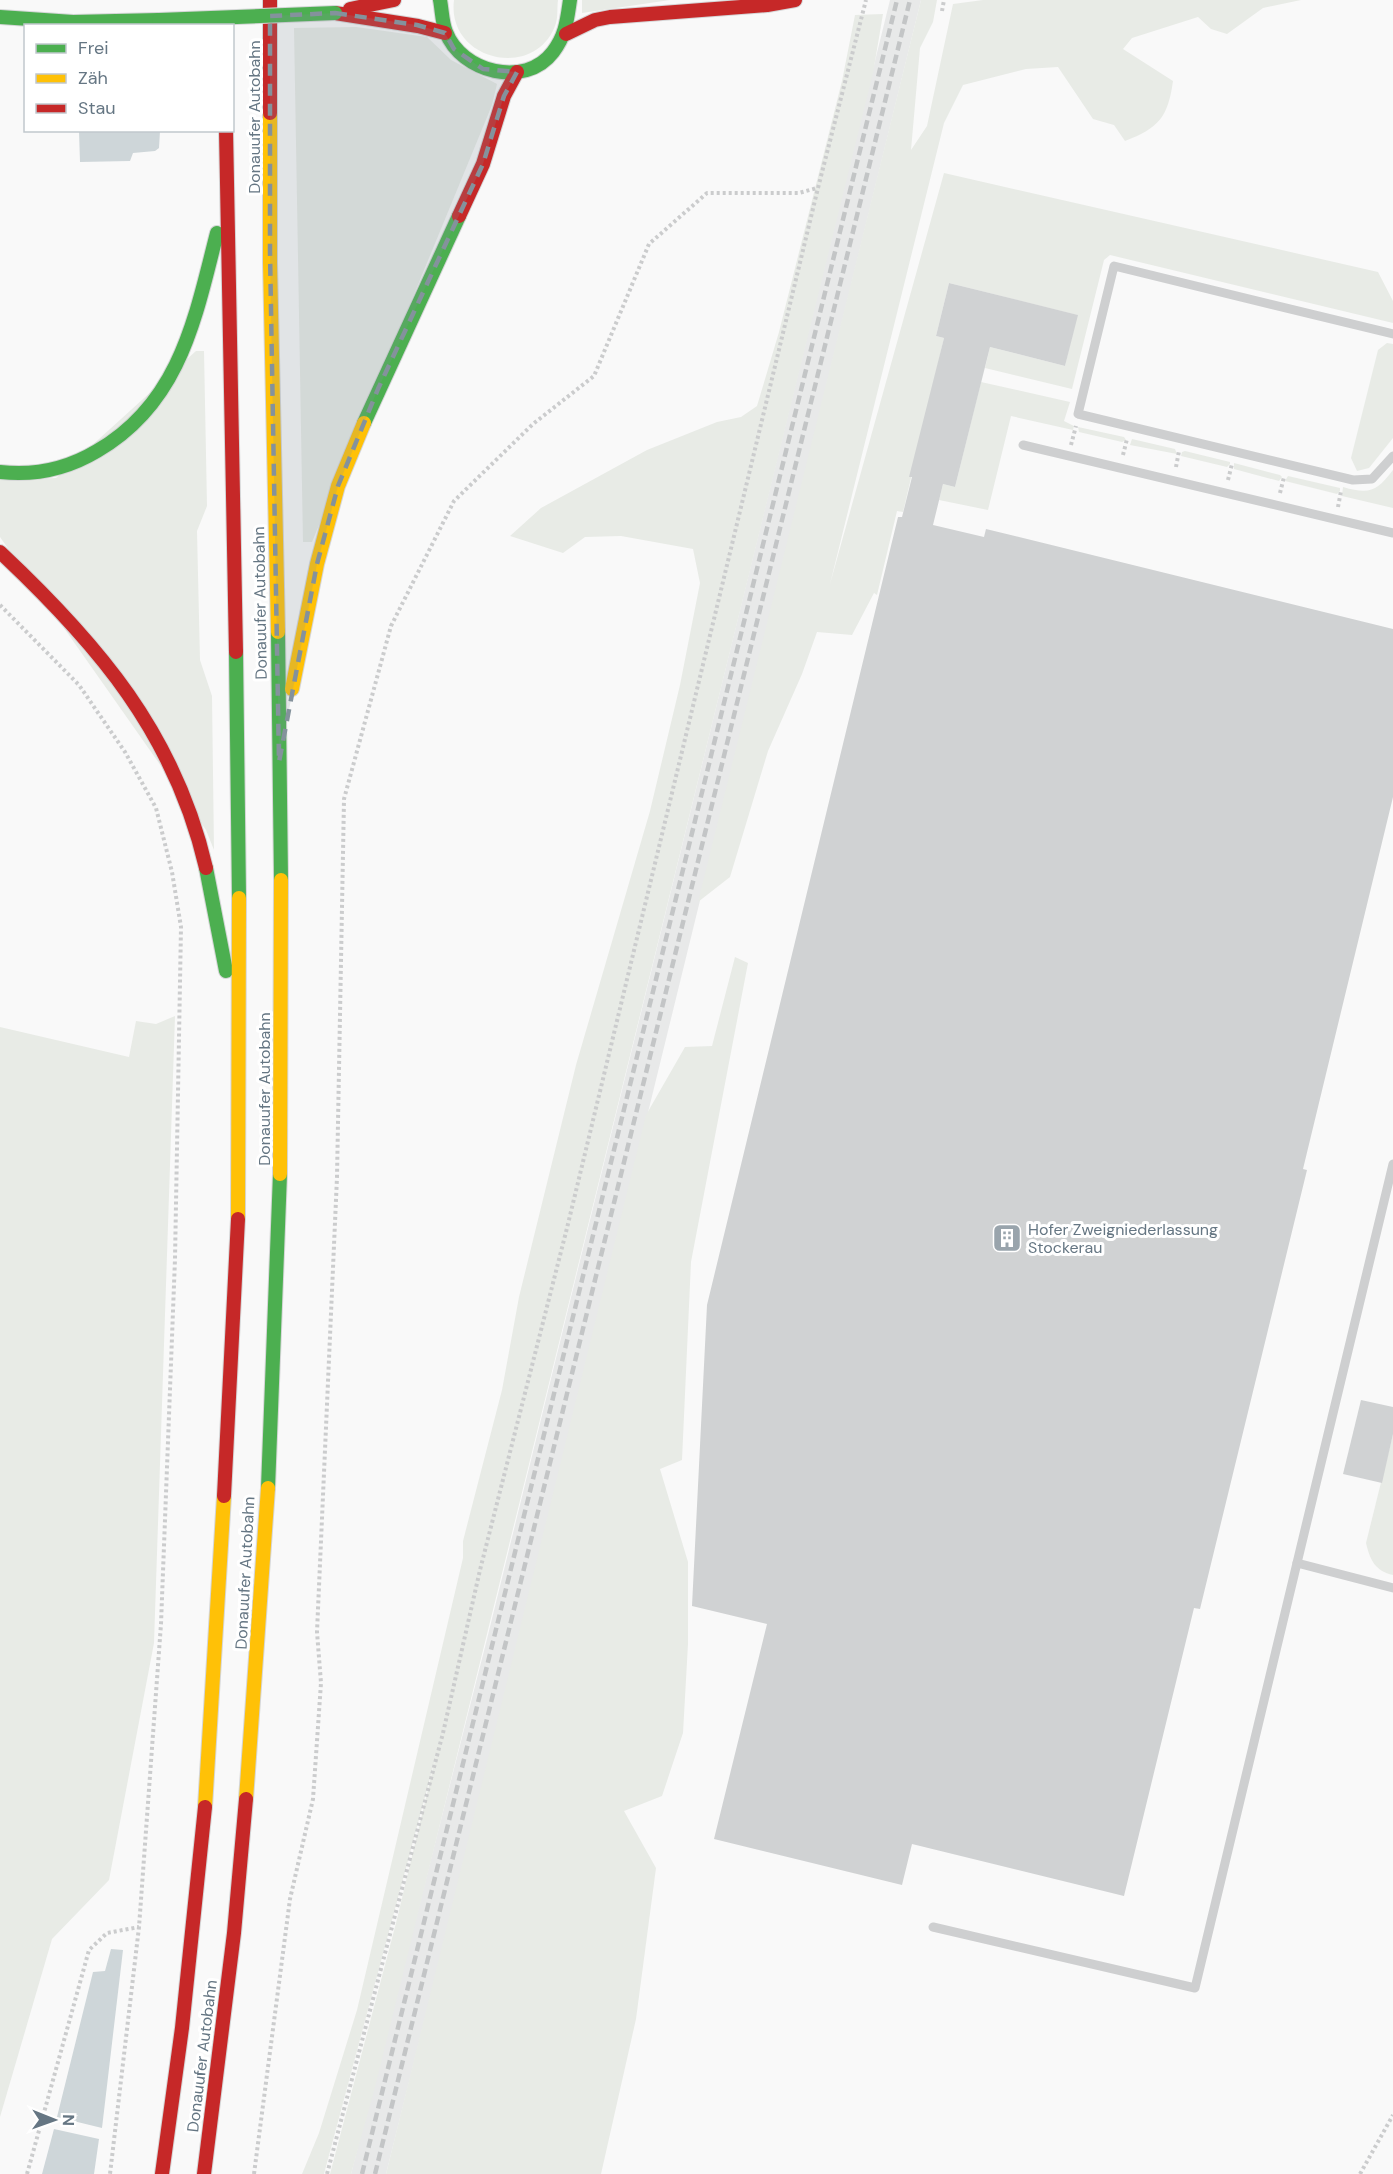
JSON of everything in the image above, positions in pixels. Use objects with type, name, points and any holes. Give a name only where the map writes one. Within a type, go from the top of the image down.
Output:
[{"type":"main road","points":[[223,0],[224,24]]},
{"type":"main road","name":"Donauufer Autobahn","points":[[204,2174],[223,2036],[244,1827],[263,1569],[279,1207],[279,762],[270,252],[270,0]]},
{"type":"main road","points":[[0,17],[74,22],[335,13],[394,0]]},
{"type":"main road","points":[[440,0],[440,16],[445,33],[454,49],[475,65],[500,73],[517,72],[546,59],[566,34],[587,23],[610,17],[767,5],[795,0]]},
{"type":"main road","points":[[566,34],[571,14],[570,0]]},
{"type":"main road","points":[[335,13],[361,19],[417,25],[445,33]]},
{"type":"main road","points":[[65,24],[74,22]]},
{"type":"main road","points":[[279,762],[316,564],[338,486],[378,389],[483,164],[504,96],[517,72]]},
{"type":"main road","name":"Donauufer Autobahn","points":[[162,2174],[182,2028],[204,1817],[219,1604],[236,1300],[239,1022],[226,132]]},
{"type":"main road","points":[[0,472],[42,472],[71,465],[100,452],[124,436],[159,400],[173,376],[193,327],[227,191]]},
{"type":"main road","points":[[0,552],[86,634],[142,711],[167,756],[186,798],[200,843],[215,927],[239,1022]]},
{"type":"lane","points":[[1393,334],[1114,266],[1078,414],[1363,481],[1372,479],[1393,456]]},
{"type":"lane","points":[[1023,445],[1393,533]]},
{"type":"lane","points":[[933,1927],[1195,1988],[1393,1164]]},
{"type":"lane","points":[[1297,1563],[1393,1588]]},
{"type":"path","points":[[327,2174],[443,1733],[480,1570],[567,1228],[818,188],[866,0]]},
{"type":"path","points":[[942,11],[944,0]]},
{"type":"path","points":[[254,2174],[290,1899],[314,1799],[321,1695],[317,1632],[337,1178],[344,800],[391,626],[454,501],[533,424],[594,376],[649,244],[707,193],[799,193],[818,188]]},
{"type":"path","points":[[1068,455],[1078,414]]},
{"type":"path","points":[[1120,468],[1130,426]]},
{"type":"path","points":[[1173,480],[1182,439]]},
{"type":"path","points":[[1225,493],[1235,452]]},
{"type":"path","points":[[1276,505],[1287,464]]},
{"type":"path","points":[[1335,519],[1344,478]]},
{"type":"path","points":[[0,605],[79,685],[125,752],[146,789],[159,818],[172,872],[181,927],[175,1259],[161,1612],[139,1927],[110,2174]]},
{"type":"path","points":[[27,2174],[89,1950],[107,1933],[139,1927]]},
{"type":"path","points":[[1360,2174],[1393,2115]]},
{"type":"highlighted area","points":[[335,13],[417,25],[445,33],[454,49],[483,69],[517,72],[504,96],[483,164],[378,389],[338,486],[317,564],[279,762],[270,252],[270,16]]},
{"type":"shaded area","points":[[454,0],[558,0],[557,20],[546,41],[531,53],[513,58],[495,57],[478,50],[464,38],[455,21]]},
{"type":"shaded area","points":[[582,0],[670,0],[582,13]]},
{"type":"shaded area","points":[[890,0],[921,0],[467,1850],[386,2174],[351,2174],[487,1639]]},
{"type":"shaded area","points":[[921,0],[937,0],[933,22],[920,48],[911,150],[927,126],[953,4],[983,0],[1301,0],[1263,8],[1227,34],[1211,29],[1198,17],[1132,38],[1123,49],[1173,81],[1168,104],[1160,120],[1146,131],[1125,141],[1114,125],[1093,119],[1058,67],[1026,69],[963,85],[944,123],[830,584],[944,173],[1378,272],[1393,301],[1393,323],[1110,255],[1104,260],[1072,389],[985,368],[990,347],[1065,366],[1077,315],[949,283],[936,336],[944,338],[903,512],[897,511],[877,595],[874,593],[852,635],[817,632],[802,674],[768,751],[730,877],[698,902]]},
{"type":"shaded area","points":[[883,14],[873,73],[375,2087],[351,2174],[330,2174],[396,1923],[437,1752],[324,2174],[302,2174],[319,2133],[357,2010],[463,1558],[463,1541],[502,1390],[519,1297],[576,1065],[650,811],[680,685],[700,583],[693,549],[621,536],[585,537],[563,553],[510,536],[541,508],[647,450],[717,422],[741,417],[757,406],[779,332],[842,81],[855,15]]},
{"type":"shaded area","points":[[356,27],[427,37],[451,60],[497,84],[492,105],[312,542],[303,542],[294,28]]},
{"type":"shaded area","points":[[79,132],[160,132],[159,148],[155,151],[133,153],[130,161],[80,162]]},
{"type":"shaded area","points":[[1387,343],[1393,344],[1393,438],[1369,468],[1357,471],[1351,458],[1378,350]]},
{"type":"shaded area","points":[[196,351],[204,351],[207,506],[197,531],[200,660],[212,696],[214,850],[206,830],[0,537],[0,480],[56,478]]},
{"type":"shaded area","points":[[981,382],[1070,402],[1064,421],[1074,426],[1073,430],[1011,416],[988,510],[939,500],[943,484],[955,487]]},
{"type":"shaded area","points":[[1078,427],[1124,437],[1126,440],[1122,442],[1079,432]]},
{"type":"shaded area","points":[[1132,439],[1175,449],[1177,454],[1130,445]]},
{"type":"shaded area","points":[[1185,451],[1230,462],[1230,464],[1227,467],[1181,456]]},
{"type":"shaded area","points":[[1234,463],[1282,477],[1279,481],[1234,469]]},
{"type":"shaded area","points":[[1393,470],[1393,508],[1342,496],[1343,487],[1366,491],[1377,487]]},
{"type":"shaded area","points":[[1288,476],[1340,488],[1340,491],[1337,494],[1285,481]]},
{"type":"shaded area","points":[[735,957],[748,963],[691,1262],[682,1460],[660,1469],[688,1562],[688,1644],[683,1733],[662,1796],[624,1811],[656,1868],[636,2019],[601,2174],[386,2174],[646,1115],[685,1047],[712,1046]]},
{"type":"shaded area","points":[[175,1016],[154,1643],[109,1880],[52,1939],[0,2117],[0,1027],[129,1057],[136,1021],[156,1024]]},
{"type":"shaded area","points":[[1393,1434],[1393,1575],[1382,1571],[1374,1564],[1366,1543]]},
{"type":"shaded area","points":[[111,1949],[123,1950],[102,2128],[57,2117],[93,1972],[105,1971]]},
{"type":"shaded area","points":[[54,2129],[99,2139],[94,2174],[42,2174]]},
{"type":"building","name":"Hofer Zweigniederlassung Stockerau","points":[[949,283],[1078,315],[1065,366],[990,347],[955,487],[943,484],[933,525],[984,537],[986,529],[1393,629],[1393,797],[1303,1169],[1307,1170],[1200,1609],[1194,1608],[1124,1896],[912,1844],[902,1885],[714,1839],[767,1624],[692,1606],[707,1305],[898,517],[902,517],[912,477],[909,477],[944,338],[936,336]]},
{"type":"building","points":[[1361,1400],[1393,1407],[1393,1434],[1382,1483],[1343,1474]]},
{"type":"railway","points":[[362,2174],[897,0]]},
{"type":"railway","points":[[375,2174],[910,0]]},
{"type":"traffic: fast","points":[[440,0],[446,32],[454,46],[479,66],[495,71],[511,72],[527,70],[541,63],[553,52],[567,21],[570,0]]},
{"type":"traffic: fast","points":[[159,20],[335,13]]},
{"type":"traffic: fast","points":[[0,17],[73,22],[159,20]]},
{"type":"traffic: fast","points":[[364,423],[459,216]]},
{"type":"traffic: fast","points":[[0,472],[26,473],[50,470],[86,457],[125,431],[148,409],[166,384],[180,356],[201,297],[217,233]]},
{"type":"traffic: fast","points":[[278,632],[281,880]]},
{"type":"traffic: fast","points":[[236,652],[239,898]]},
{"type":"traffic: fast","points":[[206,868],[226,971]]},
{"type":"traffic: fast","points":[[268,1488],[280,1174]]},
{"type":"traffic: slow","points":[[270,113],[270,263],[278,632]]},
{"type":"traffic: slow","points":[[292,689],[317,564],[338,486],[364,423]]},
{"type":"traffic: slow","points":[[280,1174],[281,880]]},
{"type":"traffic: slow","points":[[238,1219],[239,898]]},
{"type":"traffic: slow","points":[[246,1799],[268,1488]]},
{"type":"traffic: slow","points":[[205,1807],[224,1496]]},
{"type":"traffic: jam","points":[[270,0],[270,113]]},
{"type":"traffic: jam","points":[[350,9],[394,0]]},
{"type":"traffic: jam","points":[[566,34],[595,20],[610,17],[767,5],[795,0]]},
{"type":"traffic: jam","points":[[335,13],[418,26],[445,33]]},
{"type":"traffic: jam","points":[[459,216],[483,164],[504,96],[517,72]]},
{"type":"traffic: jam","points":[[226,132],[236,652]]},
{"type":"traffic: jam","points":[[0,552],[69,621],[128,694],[153,733],[175,775],[192,820],[206,868]]},
{"type":"traffic: jam","points":[[224,1496],[238,1219]]},
{"type":"traffic: jam","points":[[204,2174],[234,1933],[246,1799]]},
{"type":"traffic: jam","points":[[162,2174],[182,2028],[205,1807]]},
{"type":"place","name":"Hofer Zweigniederlassung Stockerau","points":[[1007,1238]]}]
